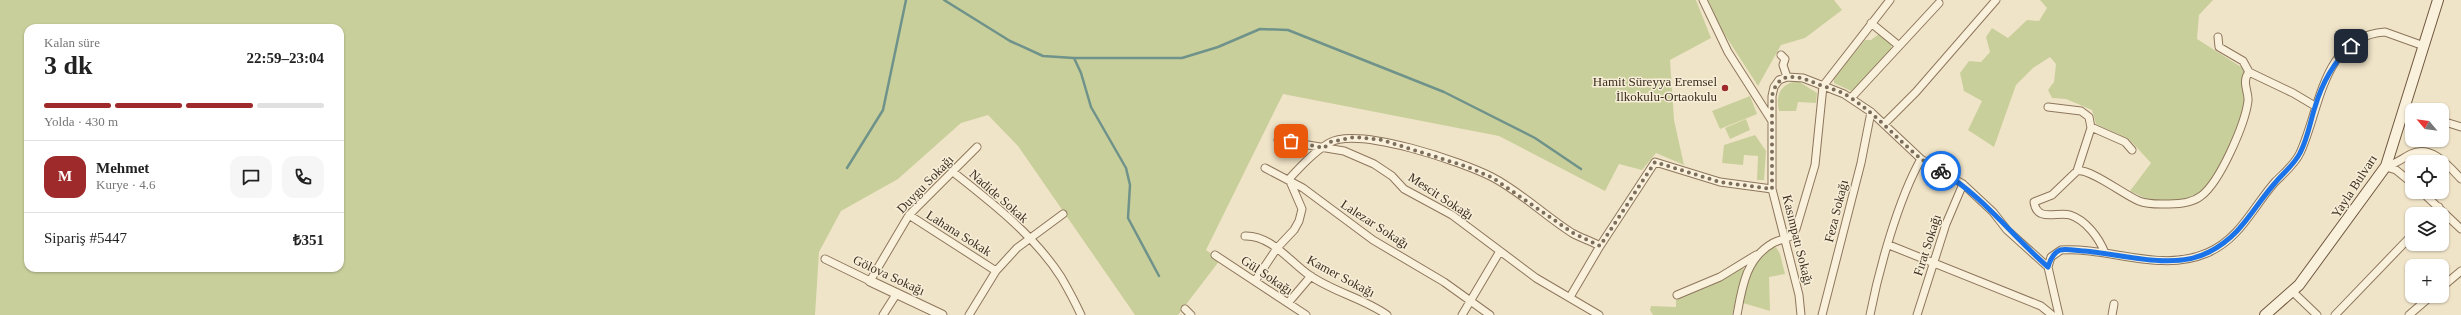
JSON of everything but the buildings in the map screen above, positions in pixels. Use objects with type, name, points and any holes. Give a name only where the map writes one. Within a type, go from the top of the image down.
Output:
[{"type":"main road","name":"Yayla Bulvarı","points":[[2410,103],[2424,46],[2438,0]]},
{"type":"main road","name":"Yayla Bulvarı","points":[[2264,315],[2293,292],[2386,166],[2405,118]]},
{"type":"street","points":[[1703,0],[1728,52],[1772,121]]},
{"type":"street","points":[[1677,295],[1720,277],[1777,241],[1789,238],[1796,229],[1815,165],[1823,86],[1890,0]]},
{"type":"street","points":[[1884,124],[1916,92],[1996,0]]},
{"type":"street","points":[[1851,98],[1898,45],[1939,3]]},
{"type":"street","points":[[1871,23],[1898,45]]},
{"type":"street","points":[[2059,315],[2048,267],[2051,257],[2061,250],[2105,253],[2160,261],[2179,261],[2208,253],[2240,230],[2274,183],[2295,162],[2306,140],[2315,106],[2326,78],[2334,64],[2359,40],[2385,32],[2424,46]]},
{"type":"street","points":[[2218,37],[2219,48],[2243,61],[2249,72],[2287,90],[2315,106]]},
{"type":"street","points":[[1781,55],[1785,59],[1783,65],[1786,77],[1803,78],[1823,86],[1851,98],[1871,112],[1921,159],[1963,184],[1993,212],[2008,230],[2048,267]]},
{"type":"street","points":[[2077,172],[2091,173],[2124,194],[2148,203],[2179,204],[2201,196],[2207,191],[2223,165],[2243,123],[2248,99],[2246,79],[2249,72]]},
{"type":"street","name":"Kasımpatı Sokağı","points":[[1786,77],[1779,80],[1774,87],[1772,121],[1772,189],[1800,296],[1801,315]]},
{"type":"street","points":[[2048,107],[2081,111],[2089,117],[2091,127],[2077,172],[2052,195],[2034,202],[2034,207],[2044,215],[2070,214],[2095,234],[2105,253]]},
{"type":"street","name":"Feza Sokağı","points":[[1822,315],[1861,163],[1871,112]]},
{"type":"street","points":[[2449,123],[2461,127]]},
{"type":"street","points":[[2091,127],[2125,142],[2132,150]]},
{"type":"street","points":[[1255,281],[1277,248],[1294,230],[1302,209],[1288,179],[1307,160],[1330,142],[1355,137],[1382,140],[1468,167],[1493,178],[1573,233],[1600,246]]},
{"type":"street","name":"Mescit Sokağı","points":[[1278,140],[1305,142],[1324,148],[1344,151],[1374,164],[1392,176],[1404,189],[1442,209],[1536,278],[1599,315]]},
{"type":"street","name":"Duygu Sokağı","points":[[870,281],[909,215],[977,147]]},
{"type":"street","points":[[2386,166],[2397,164],[2412,153],[2421,151],[2437,156],[2461,179]]},
{"type":"street","points":[[1870,315],[1876,285],[1889,245],[1909,184],[1921,159]]},
{"type":"street","points":[[1570,297],[1600,246],[1655,162],[1720,182],[1772,189]]},
{"type":"street","points":[[2386,166],[2396,170],[2405,177]]},
{"type":"street","name":"Lalezar Sokağı","points":[[1265,168],[1288,179],[1373,240],[1444,282],[1490,315]]},
{"type":"street","name":"Nadide Sokak","points":[[952,172],[995,206],[1030,239],[1060,276],[1081,315]]},
{"type":"street","name":"Fırat Sokağı","points":[[1917,315],[1933,261],[1951,209],[1963,184]]},
{"type":"street","points":[[2429,199],[2438,207]]},
{"type":"street","points":[[969,315],[996,271],[1018,248],[1063,214]]},
{"type":"street","name":"Lahana Sokak","points":[[909,215],[996,271]]},
{"type":"street","points":[[2449,218],[2461,229]]},
{"type":"street","name":"Kamer Sokağı","points":[[1245,236],[1258,238],[1277,248],[1286,258],[1310,276],[1387,315]]},
{"type":"street","points":[[2334,315],[2405,241]]},
{"type":"street","points":[[1889,245],[1933,261],[2041,306],[2052,315]]},
{"type":"street","points":[[1462,315],[1500,251]]},
{"type":"street","points":[[1737,315],[1747,271],[1761,252]]},
{"type":"street","name":"Gül Sokağı","points":[[1215,255],[1306,315]]},
{"type":"street","name":"Gölova Sokağı","points":[[825,259],[942,315]]},
{"type":"street","points":[[2449,281],[2461,271]]},
{"type":"street","points":[[1288,303],[1310,276]]},
{"type":"street","points":[[2293,292],[2317,315]]},
{"type":"street","points":[[883,315],[897,293]]},
{"type":"street","points":[[2409,315],[2424,303]]},
{"type":"street","points":[[2112,315],[2114,304]]},
{"type":"street","points":[[1185,309],[1191,315]]},
{"type":"green space","points":[[0,0],[1696,0],[1711,38],[1670,60],[1674,120],[1684,165],[1656,153],[1642,170],[1619,164],[1605,191],[1499,136],[1283,94],[1206,250],[1220,260],[1178,315],[1135,315],[1018,146],[988,115],[961,123],[898,179],[841,211],[819,252],[815,315],[0,315]]},
{"type":"green space","points":[[1708,0],[1834,0],[1842,10],[1805,38],[1781,45],[1758,86],[1723,32]]},
{"type":"green space","points":[[2040,0],[2213,0],[2199,15],[2197,39],[2249,72],[2246,111],[2211,185],[2193,201],[2158,204],[2130,191],[2151,163],[2129,139],[2096,124],[2092,110],[2066,99],[2052,98],[2048,90],[2054,82],[2056,64],[2050,57],[2033,68],[2016,85],[1994,147],[1968,130],[1982,101],[1964,91],[1960,73],[1969,61],[1981,62],[1990,52],[1986,37],[1992,28],[2008,38],[2027,20],[2039,21],[2047,8]]},
{"type":"green space","points":[[1879,34],[1892,43],[1891,49],[1855,89],[1851,91],[1834,83],[1834,78],[1865,40],[1871,40]]},
{"type":"green space","points":[[1798,81],[1817,93],[1816,103],[1798,102],[1796,111],[1779,111],[1778,100],[1783,87],[1792,82]]},
{"type":"green space","points":[[1750,96],[1757,114],[1720,129],[1712,111]]},
{"type":"green space","points":[[1746,119],[1750,130],[1730,139],[1725,128]]},
{"type":"green space","points":[[1755,135],[1766,151],[1764,180],[1757,180],[1758,156],[1744,155],[1743,165],[1722,163],[1724,145]]},
{"type":"green space","points":[[1776,247],[1780,254],[1785,274],[1769,277],[1770,311],[1743,303],[1749,278],[1756,262],[1761,255]]},
{"type":"green space","points":[[1741,266],[1744,269],[1732,315],[1653,315],[1650,310],[1651,306],[1676,307],[1676,300],[1718,282]]},
{"type":"waterway","points":[[847,168],[883,110],[906,0]]},
{"type":"waterway","points":[[944,0],[1010,41],[1043,56],[1074,58],[1182,58],[1218,47],[1260,29],[1288,30],[1444,92],[1535,138],[1581,169]]},
{"type":"waterway","points":[[1074,58],[1081,73],[1091,107],[1126,168],[1130,185],[1128,218],[1159,276]]},
{"type":"way so far","points":[[1291,141],[1305,142],[1324,148],[1330,142],[1355,137],[1382,140],[1468,167],[1493,178],[1573,233],[1600,246],[1627,207],[1641,185],[1647,172],[1655,162],[1706,179],[1772,189],[1772,96],[1774,87],[1779,80],[1786,77],[1803,78],[1851,98],[1871,112],[1921,159],[1941,171]]},
{"type":"place","name":"Hamit Süreyya Eremsel İlkokulu-Ortaokulu","points":[[1725,88]]},
{"type":"route","points":[[1941,171],[1963,184],[1993,212],[2028,250],[2048,267],[2051,257],[2061,250],[2123,255],[2170,262],[2194,258],[2208,253],[2240,230],[2274,183],[2295,162],[2306,140],[2315,106],[2326,78],[2334,64],[2351,46]]}]
